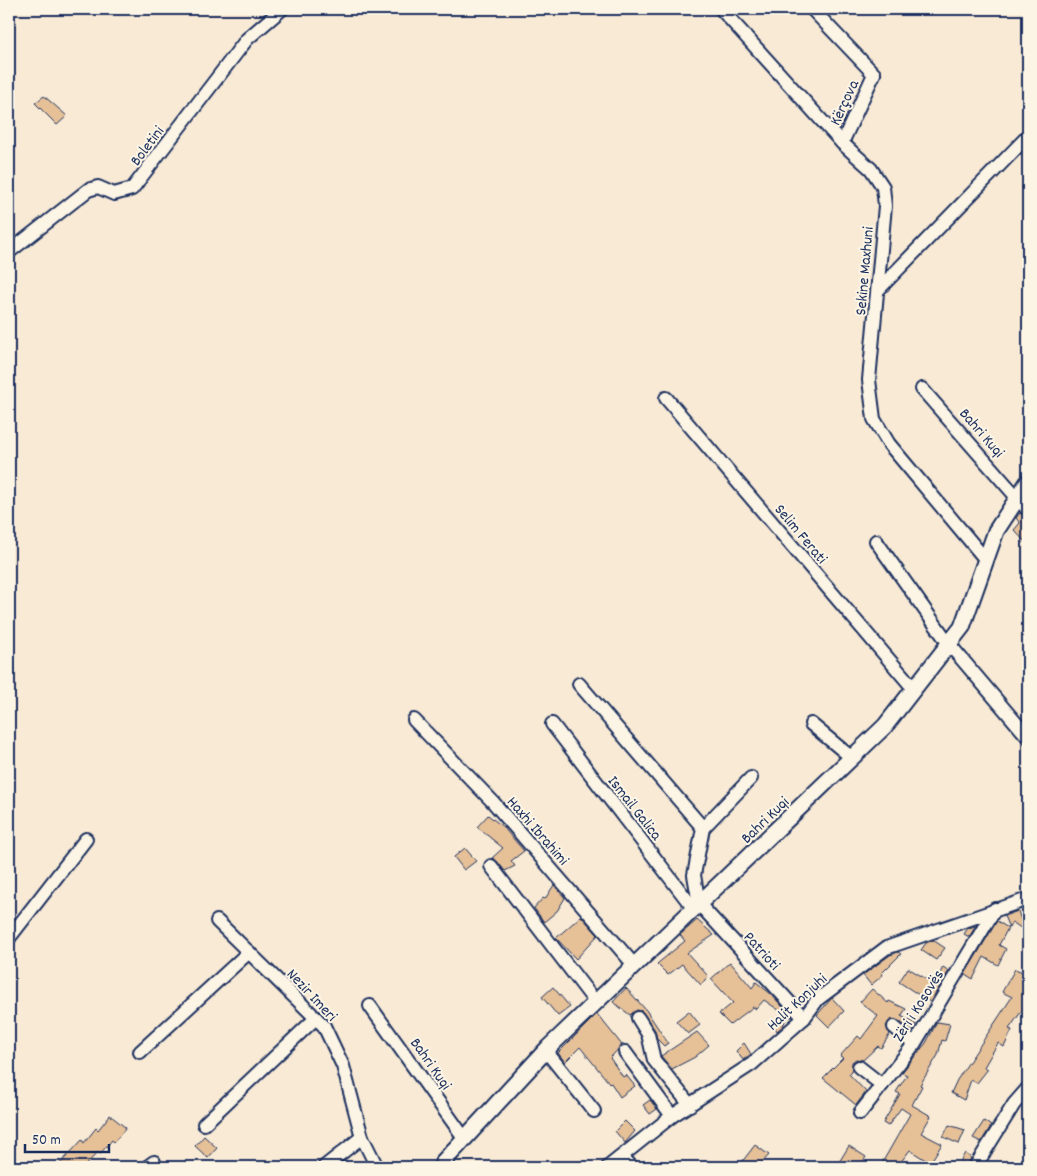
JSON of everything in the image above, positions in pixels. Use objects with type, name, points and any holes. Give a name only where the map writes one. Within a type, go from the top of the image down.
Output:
[{"type":"street","name":"Boletini","points":[[9,252],[88,190],[98,187],[114,194],[132,189],[247,39],[282,9]]},
{"type":"street","name":"Sekine Maxhuni","points":[[721,9],[842,142],[871,169],[883,187],[885,206],[869,380],[874,419],[889,444],[986,560]]},
{"type":"street","name":"Kërçova","points":[[812,9],[874,74],[842,142]]},
{"type":"street","points":[[878,290],[1028,136]]},
{"type":"street","name":"Bahri Kuqi","points":[[922,389],[1028,510]]},
{"type":"street","name":"Selim Ferati","points":[[666,398],[914,689]]},
{"type":"street","name":"Bahri Kuqi","points":[[442,1167],[444,1162],[549,1047],[886,726],[962,627],[996,531],[1028,482]]},
{"type":"street","points":[[876,541],[949,644],[1028,737]]},
{"type":"street","points":[[579,684],[704,828]]},
{"type":"street","name":"Haxhi Ibrahimi","points":[[414,720],[493,802],[634,966]]},
{"type":"street","name":"Ismail Galica","points":[[552,724],[697,907]]},
{"type":"street","points":[[812,724],[852,758]]},
{"type":"street","points":[[697,907],[694,875],[704,828],[751,778]]},
{"type":"street","points":[[9,938],[86,839]]},
{"type":"street","points":[[491,866],[596,1003]]},
{"type":"street","name":"Halit Konjuhi","points":[[608,1167],[672,1116],[752,1064],[804,1018],[818,999],[886,948],[1028,898]]},
{"type":"street","name":"Patrioti","points":[[697,907],[804,1018]]},
{"type":"street","name":"Zëri i Kosovës","points":[[860,1113],[912,1046],[995,909]]},
{"type":"street","name":"Nezir Imeri","points":[[218,921],[324,1026],[344,1066],[362,1137],[377,1167]]},
{"type":"street","points":[[140,1052],[249,952]]},
{"type":"street","name":"Bahri Kuqi","points":[[370,1006],[465,1139]]},
{"type":"street","points":[[204,1124],[316,1018]]},
{"type":"street","points":[[638,1018],[648,1034],[654,1060],[690,1104]]},
{"type":"street","points":[[893,1029],[912,1046]]},
{"type":"street","points":[[549,1047],[550,1056],[594,1111]]},
{"type":"street","points":[[625,1052],[672,1116]]},
{"type":"street","points":[[859,1067],[882,1085]]},
{"type":"street","points":[[975,1167],[1014,1104],[1028,1088]]},
{"type":"street","points":[[324,1167],[362,1137]]},
{"type":"street","points":[[622,1157],[632,1167]]},
{"type":"building","points":[[44,96],[67,116],[57,125],[35,103]]},
{"type":"building","points":[[1020,513],[1028,518],[1028,545],[1014,530],[1020,523],[1016,518]]},
{"type":"building","points":[[488,815],[503,827],[524,851],[511,861],[515,866],[505,871],[492,858],[503,848],[477,827]]},
{"type":"building","points":[[465,848],[476,861],[464,870],[454,857]]},
{"type":"building","points":[[554,885],[565,898],[557,911],[544,922],[534,908],[543,898],[545,899]]},
{"type":"building","points":[[1028,909],[1028,933],[1012,922],[1009,928],[1004,916],[1018,911],[1021,920]]},
{"type":"building","points":[[581,916],[598,935],[576,959],[556,938]]},
{"type":"building","points":[[697,920],[714,935],[687,953],[708,976],[701,985],[682,964],[668,975],[657,964],[685,941],[680,935]]},
{"type":"building","points":[[997,921],[1008,928],[999,945],[1006,949],[998,965],[984,957],[973,979],[965,974]]},
{"type":"building","points":[[976,926],[969,937],[964,934],[968,928]]},
{"type":"building","points":[[933,940],[945,948],[936,960],[921,950],[926,943]]},
{"type":"building","points":[[898,952],[901,954],[882,973],[883,975],[871,985],[863,975],[890,955]]},
{"type":"building","points":[[730,962],[752,988],[756,982],[771,994],[792,1017],[787,1016],[783,1026],[777,1031],[772,1023],[783,1013],[764,1000],[756,1009],[753,1007],[730,1025],[719,1014],[733,1003],[711,979]]},
{"type":"building","points":[[943,967],[949,971],[930,1002],[899,982],[908,968],[935,984]]},
{"type":"building","points":[[1015,969],[1028,974],[1028,1002],[1009,1029],[1012,1030],[1004,1047],[998,1043],[984,1067],[988,1069],[977,1083],[971,1080],[964,1100],[951,1093],[957,1080],[1012,997],[1002,992]]},
{"type":"building","points":[[553,987],[570,1007],[558,1016],[542,997]]},
{"type":"building","points":[[626,988],[646,1010],[668,1043],[664,1046],[657,1039],[655,1030],[642,1011],[637,1010],[630,1015],[613,1002]]},
{"type":"building","points":[[872,989],[888,1003],[889,1001],[906,1009],[901,1016],[916,1024],[911,1031],[899,1021],[891,1020],[886,1026],[890,1034],[881,1048],[878,1046],[863,1060],[856,1059],[852,1062],[852,1071],[849,1074],[866,1092],[856,1105],[823,1078],[843,1058],[840,1056],[858,1036],[861,1039],[878,1016],[860,1002]]},
{"type":"building","points":[[832,998],[844,1011],[829,1027],[817,1015]]},
{"type":"building","points":[[689,1011],[700,1025],[688,1034],[676,1021]]},
{"type":"building","points":[[597,1014],[622,1045],[610,1058],[623,1077],[626,1075],[635,1086],[620,1097],[611,1083],[580,1047],[565,1062],[558,1053]]},
{"type":"building","points":[[937,1022],[950,1024],[945,1041],[942,1040],[938,1055],[920,1085],[922,1086],[912,1105],[931,1116],[921,1133],[942,1144],[930,1163],[910,1150],[897,1167],[889,1167],[882,1163],[910,1114],[901,1108],[888,1126],[883,1123],[900,1094],[896,1092],[907,1075],[902,1073],[903,1071],[926,1043]]},
{"type":"building","points":[[697,1032],[709,1045],[695,1057],[672,1069],[661,1056]]},
{"type":"building","points":[[744,1043],[751,1054],[743,1060],[736,1051]]},
{"type":"building","points":[[650,1100],[657,1109],[650,1114],[643,1105]]},
{"type":"building","points":[[110,1115],[126,1128],[114,1142],[112,1140],[100,1154],[98,1152],[84,1167],[57,1167],[82,1140],[84,1143],[96,1128],[98,1130]]},
{"type":"building","points":[[625,1121],[635,1131],[625,1143],[615,1131]]},
{"type":"building","points":[[984,1121],[991,1126],[981,1142],[973,1138]]},
{"type":"building","points":[[949,1125],[965,1130],[959,1144],[943,1137]]},
{"type":"building","points":[[204,1136],[217,1148],[208,1158],[195,1146]]},
{"type":"building","points":[[755,1145],[769,1155],[758,1167],[738,1167]]},
{"type":"building","points":[[849,1146],[866,1157],[859,1167],[836,1167]]},
{"type":"building","points":[[965,1153],[971,1158],[967,1167],[957,1167]]}]
